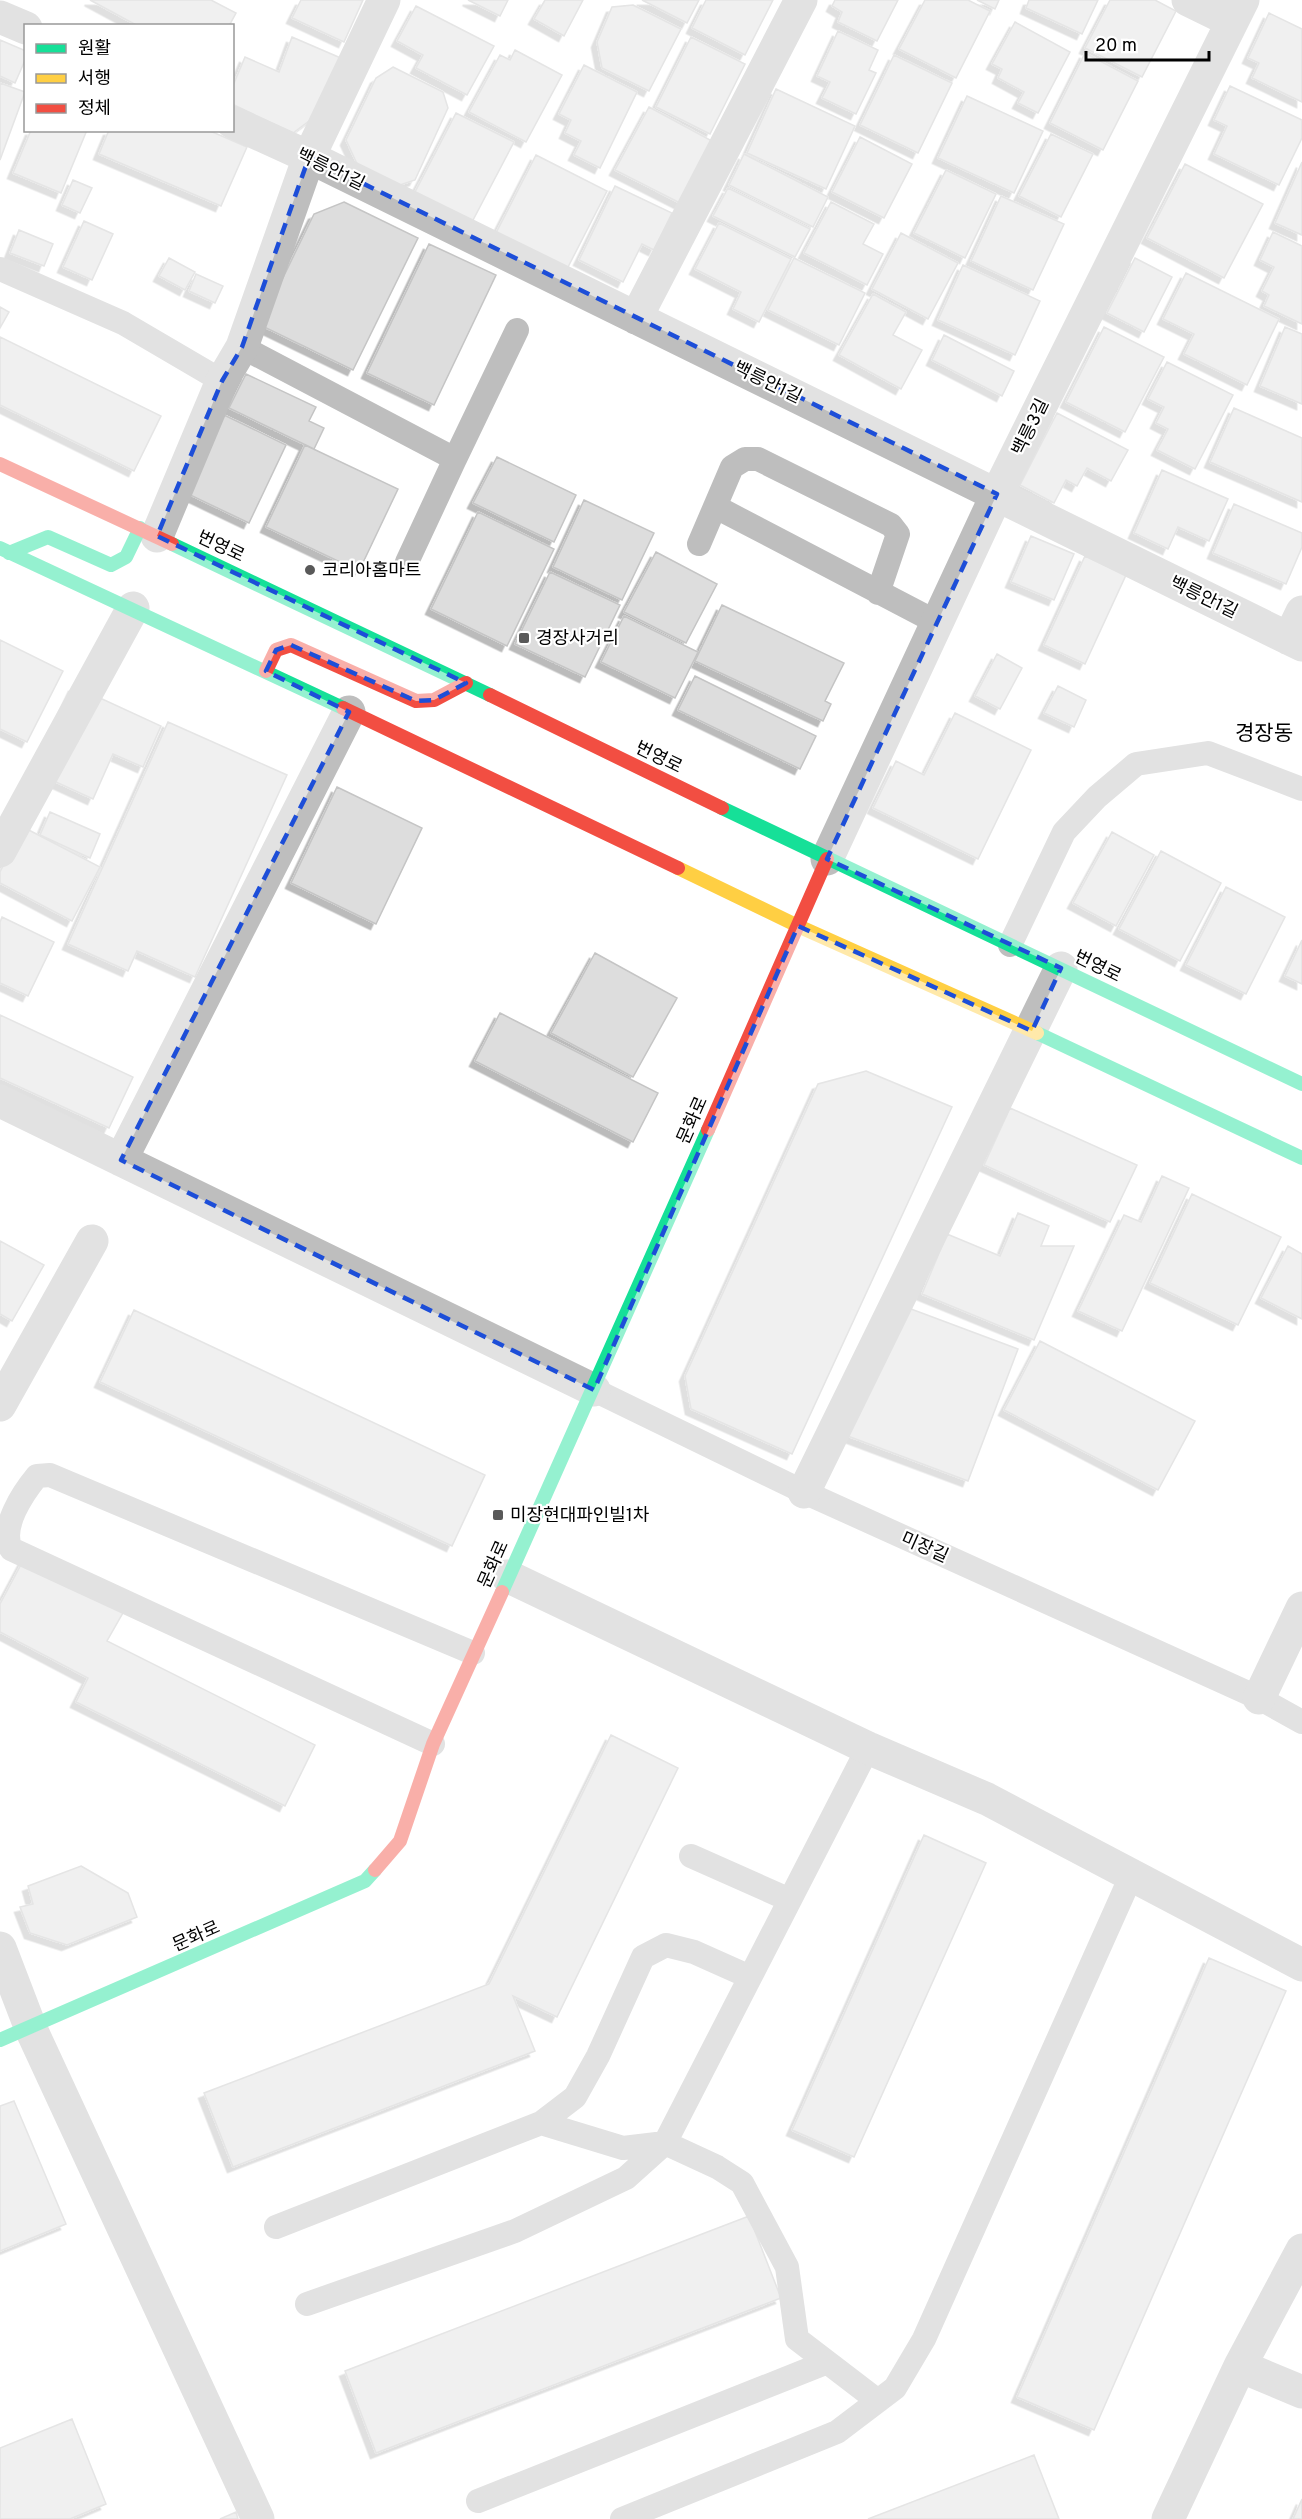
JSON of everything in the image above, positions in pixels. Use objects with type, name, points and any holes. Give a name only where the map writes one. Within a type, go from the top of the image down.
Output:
[{"type":"main road","name":"번영로","points":[[0,464],[466,683],[827,859],[1302,1084]]},
{"type":"main road","points":[[5,550],[48,537],[111,565],[126,557],[148,532]]},
{"type":"main road","points":[[5,550],[266,671],[798,926],[1032,1031],[1302,1158]]},
{"type":"main road","points":[[266,671],[276,650],[291,645],[416,702],[434,700],[466,683]]},
{"type":"main road","name":"문화로","points":[[0,2040],[365,1881],[400,1841],[433,1744],[507,1576],[594,1390],[827,859]]},
{"type":"street","points":[[148,532],[222,381],[242,347],[309,157],[384,0]]},
{"type":"street","points":[[636,318],[801,0]]},
{"type":"street","points":[[1188,0],[1237,10]]},
{"type":"street","name":"백릉3길","points":[[827,859],[997,494],[1237,10]]},
{"type":"street","points":[[0,17],[24,27]]},
{"type":"street","name":"백릉안1길","points":[[234,123],[309,157],[997,494],[1298,632]]},
{"type":"street","points":[[0,850],[133,608]]},
{"type":"street","points":[[121,1160],[349,712]]},
{"type":"street","points":[[804,1492],[1061,968]]},
{"type":"street","points":[[0,1101],[594,1390]]},
{"type":"street","points":[[0,1405],[92,1241]]},
{"type":"street","points":[[507,1576],[868,1748],[987,1798],[1302,1965]]},
{"type":"street","points":[[1259,1698],[1302,1608]]},
{"type":"street","points":[[0,1948],[31,2028],[258,2519]]},
{"type":"street","points":[[1168,2519],[1240,2366],[1302,2250]]},
{"type":"street","points":[[1240,2366],[1302,2392]]},
{"type":"lane","points":[[0,269],[123,323],[222,381]]},
{"type":"lane","points":[[407,562],[517,330]]},
{"type":"lane","points":[[242,347],[455,459]]},
{"type":"lane","points":[[699,544],[732,467],[745,459],[758,459],[891,525],[898,534],[878,593]]},
{"type":"lane","points":[[716,507],[938,623]]},
{"type":"lane","points":[[1010,945],[1064,832],[1097,798],[1136,764],[1208,753],[1302,789]]},
{"type":"lane","name":"미장길","points":[[594,1390],[804,1492],[1259,1698],[1302,1722]]},
{"type":"lane","points":[[433,1744],[11,1549],[6,1541],[6,1528],[26,1489],[37,1476],[50,1475],[473,1653]]},
{"type":"lane","points":[[307,2304],[515,2231],[626,2178],[665,2143],[868,1748]]},
{"type":"lane","points":[[691,1856],[790,1900]]},
{"type":"lane","points":[[622,2519],[837,2432],[895,2388],[924,2339],[1132,1874]]},
{"type":"lane","points":[[276,2227],[541,2123],[575,2097],[598,2056],[642,1957],[666,1945],[694,1952],[750,1977]]},
{"type":"lane","points":[[541,2123],[623,2148],[665,2143],[742,2183],[787,2267],[797,2339],[878,2402]]},
{"type":"lane","points":[[478,2501],[825,2363]]},
{"type":"highlighted area","points":[[309,157],[997,494],[827,859],[1061,968],[1032,1031],[798,926],[594,1390],[121,1160],[349,712],[266,671],[276,650],[291,645],[416,701],[434,700],[466,683],[157,536],[222,381],[242,347]]},
{"type":"building","points":[[90,0],[211,0],[236,13],[230,24],[134,24]]},
{"type":"building","points":[[301,0],[363,0],[344,42],[292,18]]},
{"type":"building","points":[[468,0],[508,0],[500,16]]},
{"type":"building","points":[[545,0],[583,0],[564,36],[534,19]]},
{"type":"building","points":[[642,0],[699,0],[687,23]]},
{"type":"building","points":[[706,0],[773,0],[745,55],[692,28]]},
{"type":"building","points":[[835,0],[898,0],[877,41],[838,22],[842,12],[832,6]]},
{"type":"building","points":[[925,0],[968,0],[990,11],[956,78],[899,49]]},
{"type":"building","points":[[977,0],[999,0],[995,9]]},
{"type":"building","points":[[1029,0],[1098,0],[1082,34],[1026,8]]},
{"type":"building","points":[[1110,0],[1155,0],[1176,11],[1142,77],[1085,48]]},
{"type":"building","points":[[633,5],[681,29],[649,91],[602,68],[597,42],[612,7]]},
{"type":"building","points":[[416,6],[494,46],[467,95],[416,68],[423,55],[397,41]]},
{"type":"building","points":[[1269,13],[1302,29],[1302,102],[1252,78],[1259,63],[1248,58]]},
{"type":"building","points":[[1015,22],[1070,52],[1038,113],[1018,103],[1024,92],[998,78],[1002,69],[992,64]]},
{"type":"building","points":[[838,31],[878,50],[869,70],[876,73],[856,114],[822,98],[830,82],[817,76]]},
{"type":"building","points":[[292,37],[343,59],[321,112],[293,133],[234,105],[234,83],[245,57],[279,72]]},
{"type":"building","points":[[691,37],[745,64],[710,134],[656,107]]},
{"type":"building","points":[[0,40],[24,50],[24,63],[15,83],[0,76]]},
{"type":"building","points":[[515,50],[562,75],[526,142],[469,112],[500,55],[510,60]]},
{"type":"building","points":[[1085,53],[1138,81],[1103,150],[1050,123]]},
{"type":"building","points":[[894,55],[952,83],[918,153],[860,125]]},
{"type":"building","points":[[584,65],[637,92],[600,168],[574,155],[581,141],[565,133],[571,120],[559,114]]},
{"type":"building","points":[[393,67],[443,92],[448,108],[415,180],[397,186],[359,168],[346,140],[376,78]]},
{"type":"building","points":[[0,83],[24,92],[24,95],[0,160]]},
{"type":"building","points":[[1230,86],[1302,120],[1302,138],[1279,185],[1214,154],[1227,126],[1214,120]]},
{"type":"building","points":[[776,89],[855,126],[826,189],[747,153]]},
{"type":"building","points":[[967,96],[1043,131],[1014,193],[938,158]]},
{"type":"building","points":[[649,107],[712,141],[680,203],[615,170]]},
{"type":"building","points":[[456,113],[514,142],[472,222],[414,194]]},
{"type":"building","points":[[30,132],[86,132],[61,193],[13,173]]},
{"type":"building","points":[[108,132],[213,132],[247,147],[221,206],[99,154]]},
{"type":"building","points":[[1051,134],[1093,154],[1061,217],[1019,196]]},
{"type":"building","points":[[860,137],[912,164],[884,218],[832,192]]},
{"type":"building","points":[[744,154],[828,197],[813,227],[729,185]]},
{"type":"building","points":[[536,155],[607,191],[567,269],[496,233]]},
{"type":"building","points":[[1302,162],[1302,235],[1275,223]]},
{"type":"building","points":[[1185,164],[1263,204],[1224,278],[1147,238]]},
{"type":"building","points":[[946,170],[996,194],[965,258],[914,233]]},
{"type":"building","points":[[73,180],[92,188],[80,213],[62,205]]},
{"type":"building","points":[[615,186],[672,213],[654,250],[642,244],[623,282],[579,260]]},
{"type":"building","points":[[728,188],[810,229],[795,257],[713,216]]},
{"type":"building","points":[[1001,196],[1064,224],[1033,290],[971,261]]},
{"type":"building","points":[[344,202],[418,238],[353,370],[260,325],[314,214]]},
{"type":"building","points":[[831,202],[874,224],[863,244],[883,254],[867,285],[804,253]]},
{"type":"building","points":[[84,221],[113,234],[92,280],[63,267]]},
{"type":"building","points":[[719,223],[791,259],[759,322],[733,309],[741,292],[695,269]]},
{"type":"building","points":[[19,230],[53,244],[44,266],[10,253]]},
{"type":"building","points":[[1273,232],[1302,246],[1302,324],[1264,306],[1269,295],[1262,291],[1274,267],[1260,260]]},
{"type":"building","points":[[901,233],[958,263],[928,319],[872,289]]},
{"type":"building","points":[[429,244],[496,275],[434,405],[367,373]]},
{"type":"building","points":[[169,258],[195,272],[185,290],[159,276]]},
{"type":"building","points":[[794,258],[865,293],[839,345],[768,310]]},
{"type":"building","points":[[1135,258],[1172,277],[1144,332],[1107,313]]},
{"type":"building","points":[[963,265],[1040,301],[1015,355],[938,320]]},
{"type":"building","points":[[1186,273],[1279,319],[1247,385],[1184,354],[1194,334],[1163,319]]},
{"type":"building","points":[[196,274],[223,286],[215,303],[189,291]]},
{"type":"building","points":[[873,294],[906,312],[893,335],[922,350],[901,389],[839,355]]},
{"type":"building","points":[[0,307],[9,312],[0,328]]},
{"type":"building","points":[[1104,327],[1164,357],[1125,432],[1066,402]]},
{"type":"building","points":[[1285,327],[1302,334],[1302,404],[1260,386]]},
{"type":"building","points":[[944,335],[1014,371],[1002,396],[932,360]]},
{"type":"building","points":[[0,337],[161,416],[134,471],[0,405]]},
{"type":"building","points":[[1167,362],[1233,395],[1195,469],[1157,450],[1168,429],[1156,423],[1164,407],[1148,399]]},
{"type":"building","points":[[246,374],[316,407],[309,421],[324,428],[314,449],[229,408]]},
{"type":"building","points":[[1234,408],[1302,438],[1302,502],[1210,462]]},
{"type":"building","points":[[1057,413],[1128,450],[1111,481],[1087,468],[1077,486],[1066,480],[1054,503],[1020,485]]},
{"type":"building","points":[[224,415],[286,445],[249,523],[186,493]]},
{"type":"building","points":[[305,445],[398,489],[359,571],[266,527]]},
{"type":"building","points":[[497,457],[576,495],[554,542],[473,503]]},
{"type":"building","points":[[1162,470],[1228,499],[1209,541],[1178,527],[1168,549],[1134,533]]},
{"type":"building","points":[[584,500],[654,533],[622,600],[553,567]]},
{"type":"building","points":[[1234,504],[1302,533],[1302,547],[1286,584],[1213,553]]},
{"type":"building","points":[[478,512],[554,549],[507,646],[431,609]]},
{"type":"building","points":[[1031,536],[1074,554],[1054,600],[1011,582]]},
{"type":"building","points":[[656,552],[717,584],[686,643],[624,612]]},
{"type":"building","points":[[1085,556],[1126,575],[1085,664],[1044,645]]},
{"type":"building","points":[[550,572],[620,605],[585,677],[515,644]]},
{"type":"building","points":[[722,605],[844,663],[825,701],[831,704],[823,721],[695,661]]},
{"type":"building","points":[[624,616],[698,652],[675,698],[601,662]]},
{"type":"building","points":[[0,640],[63,671],[27,742],[0,729]]},
{"type":"building","points":[[997,654],[1022,668],[1000,709],[975,696]]},
{"type":"building","points":[[695,676],[816,736],[800,769],[678,710]]},
{"type":"building","points":[[74,686],[161,726],[143,767],[113,754],[93,799],[34,772]]},
{"type":"building","points":[[1058,686],[1086,700],[1074,727],[1044,713]]},
{"type":"building","points":[[955,713],[1031,750],[978,859],[873,808],[896,761],[924,775]]},
{"type":"building","points":[[168,722],[287,775],[195,977],[137,951],[128,971],[68,944]]},
{"type":"building","points":[[337,787],[422,828],[376,924],[291,883]]},
{"type":"building","points":[[50,812],[100,834],[90,858],[40,835]]},
{"type":"building","points":[[23,827],[100,867],[72,921],[0,883],[0,872]]},
{"type":"building","points":[[1112,832],[1154,855],[1116,926],[1073,903]]},
{"type":"building","points":[[1161,851],[1221,883],[1180,961],[1119,929]]},
{"type":"building","points":[[1226,887],[1285,917],[1246,994],[1186,965]]},
{"type":"building","points":[[2,917],[54,942],[28,996],[0,983],[0,922]]},
{"type":"building","points":[[1302,940],[1302,984],[1285,976]]},
{"type":"building","points":[[595,953],[677,998],[633,1077],[551,1033]]},
{"type":"building","points":[[500,1013],[658,1093],[633,1142],[475,1061]]},
{"type":"building","points":[[0,1015],[133,1077],[109,1128],[0,1078]]},
{"type":"building","points":[[866,1071],[952,1107],[792,1454],[691,1409],[685,1376],[818,1084]]},
{"type":"building","points":[[1010,1108],[1137,1165],[1110,1222],[984,1165]]},
{"type":"building","points":[[1162,1176],[1189,1188],[1122,1331],[1078,1311],[1124,1215],[1141,1222]]},
{"type":"building","points":[[1192,1194],[1281,1237],[1238,1325],[1150,1283]]},
{"type":"building","points":[[1018,1213],[1049,1226],[1041,1246],[1074,1246],[1034,1340],[922,1294],[947,1234],[1000,1256]]},
{"type":"building","points":[[0,1241],[44,1265],[12,1321],[0,1314]]},
{"type":"building","points":[[1288,1246],[1302,1254],[1302,1319],[1261,1298]]},
{"type":"building","points":[[895,1303],[1018,1349],[968,1481],[845,1435]]},
{"type":"building","points":[[134,1310],[485,1475],[452,1546],[100,1382]]},
{"type":"building","points":[[1040,1341],[1195,1421],[1158,1490],[1004,1410]]},
{"type":"building","points":[[24,1559],[124,1611],[107,1641],[315,1745],[285,1806],[76,1702],[88,1678],[0,1632],[0,1604]]},
{"type":"building","points":[[611,1735],[678,1768],[557,2017],[513,1996],[535,2051],[233,2167],[204,2093],[489,1984]]},
{"type":"building","points":[[924,1835],[986,1863],[854,2157],[792,2130]]},
{"type":"building","points":[[81,1866],[128,1893],[137,1917],[67,1945],[30,1933],[20,1907],[33,1904],[28,1886]]},
{"type":"building","points":[[1209,1958],[1286,1991],[1094,2430],[1017,2397]]},
{"type":"building","points":[[14,2101],[66,2224],[0,2251],[0,2106]]},
{"type":"building","points":[[749,2216],[781,2298],[376,2453],[345,2371]]},
{"type":"building","points":[[72,2419],[106,2504],[70,2519],[0,2519],[0,2448]]},
{"type":"building","points":[[1034,2455],[1059,2519],[868,2519]]},
{"type":"building","points":[[1302,2499],[1302,2519],[1293,2519]]},
{"type":"building","points":[[236,2512],[238,2519],[220,2519]]},
{"type":"traffic: fast","points":[[9,553],[48,537],[111,565],[126,557],[140,528]]},
{"type":"traffic: fast","points":[[172,544],[490,695]]},
{"type":"traffic: fast","points":[[0,548],[343,708]]},
{"type":"traffic: fast","points":[[722,808],[1302,1084]]},
{"type":"traffic: fast","points":[[1037,1033],[1302,1158]]},
{"type":"traffic: fast","points":[[502,1592],[708,1130]]},
{"type":"traffic: fast","points":[[0,2040],[365,1881],[375,1870]]},
{"type":"traffic: slow","points":[[678,868],[798,926],[1037,1033]]},
{"type":"traffic: jam","points":[[0,464],[172,544]]},
{"type":"traffic: jam","points":[[266,671],[276,650],[291,645],[416,701],[434,700],[466,683]]},
{"type":"traffic: jam","points":[[490,695],[722,808]]},
{"type":"traffic: jam","points":[[343,708],[678,868]]},
{"type":"traffic: jam","points":[[708,1130],[827,859]]},
{"type":"traffic: jam","points":[[375,1870],[400,1841],[433,1744],[502,1592]]},
{"type":"place","name":"코리아홈마트","points":[[310,570]]},
{"type":"place","name":"경장사거리","points":[[524,638]]},
{"type":"place","name":"미장현대파인빌1차","points":[[498,1515]]},
{"type":"district","name":"경장동","points":[[1264,733]]}]
